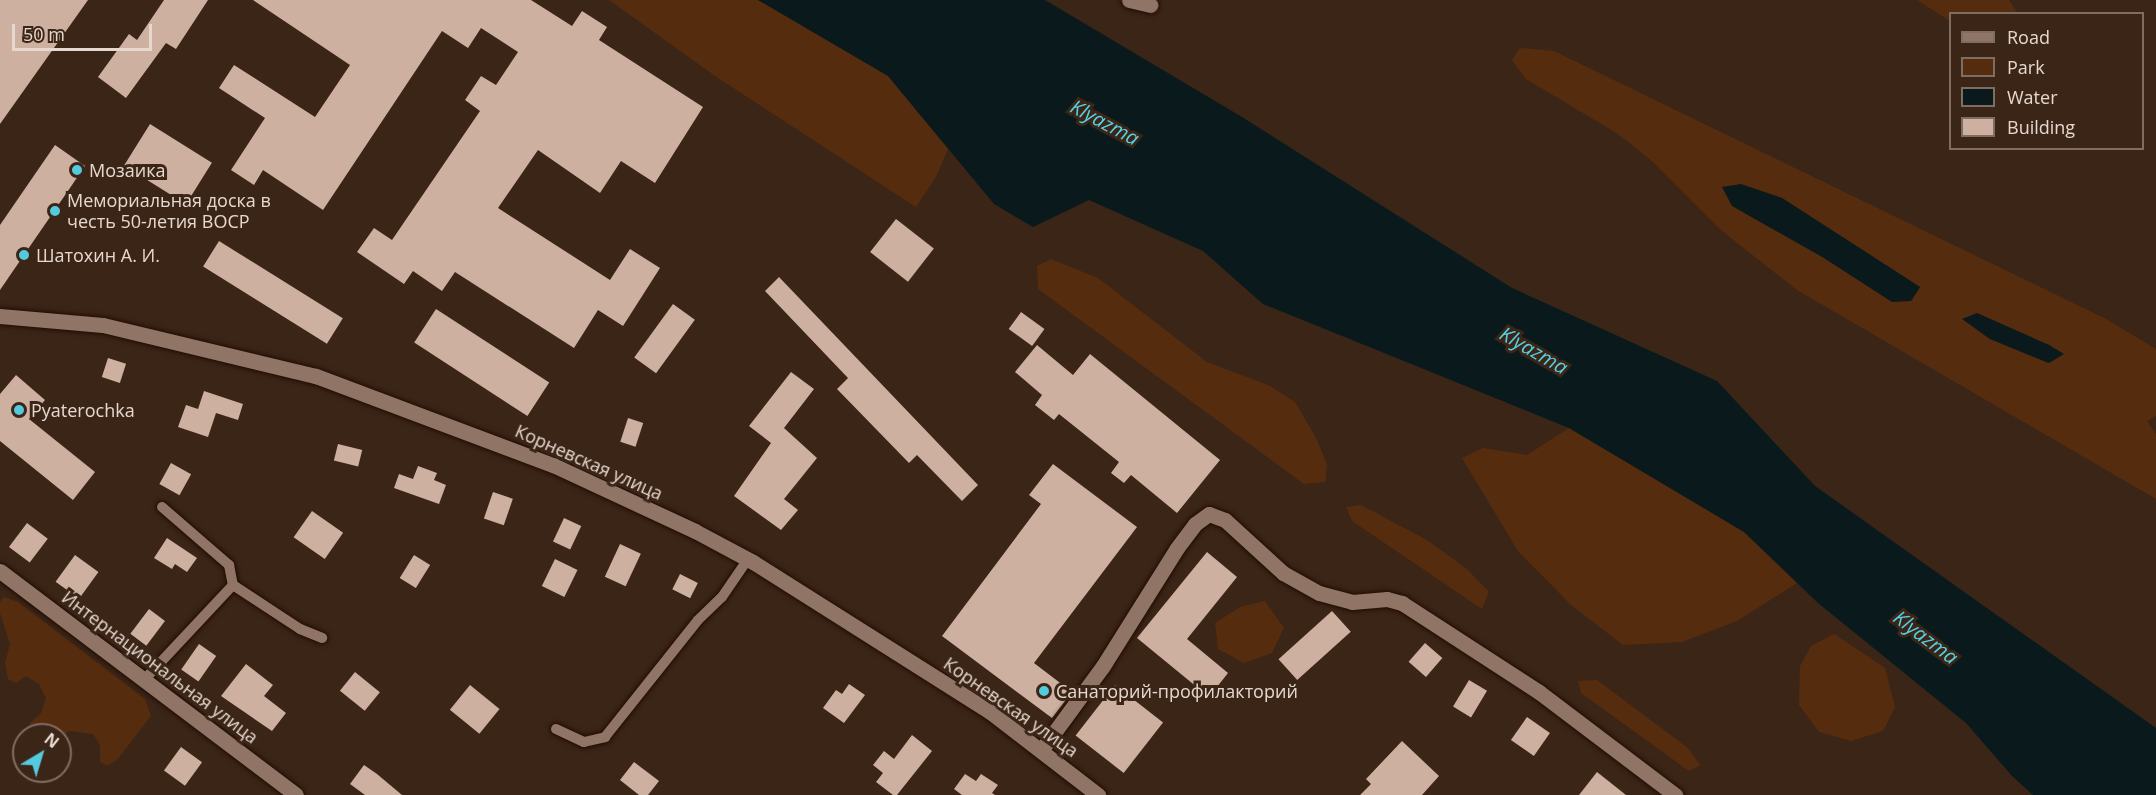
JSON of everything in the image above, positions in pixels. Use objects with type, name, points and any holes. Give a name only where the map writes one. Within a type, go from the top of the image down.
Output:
[{"type":"street","points":[[1129,0],[1150,5]]},
{"type":"street","name":"Корневская улица","points":[[0,316],[103,325],[316,376],[553,465],[695,531],[748,559],[989,711],[1042,749],[1098,795]]},
{"type":"street","points":[[1042,749],[1103,666],[1177,548],[1196,524],[1209,514],[1225,520],[1283,573],[1320,593],[1352,602],[1387,599],[1402,603],[1539,692],[1674,795]]},
{"type":"street","name":"Интернациональная улица","points":[[0,571],[296,795]]},
{"type":"lane","points":[[162,507],[230,564],[233,585],[300,629],[322,638]]},
{"type":"lane","points":[[556,729],[584,742],[605,737],[698,620],[722,597],[748,559]]},
{"type":"lane","points":[[144,680],[233,585]]},
{"type":"green space","points":[[609,0],[758,0],[888,76],[948,149],[936,177],[916,207],[715,76]]},
{"type":"green space","points":[[1917,0],[2009,0],[2016,12],[1949,12],[1949,20]]},
{"type":"green space","points":[[1520,48],[1554,51],[2106,319],[2156,349],[2156,416],[2147,421],[2156,434],[2156,499],[1797,290],[1722,231],[1652,161],[1618,134],[1526,79],[1512,60]],"holes":[[[1782,198],[1920,287],[1912,300],[1891,301],[1824,258]],[[1963,319],[2016,332],[2049,345],[2063,354],[2048,363],[1990,339]]]},
{"type":"green space","points":[[1051,259],[1098,278],[1207,362],[1268,385],[1295,402],[1315,436],[1327,464],[1325,482],[1304,484],[1038,289],[1037,266]]},
{"type":"green space","points":[[1569,428],[1744,532],[1797,583],[1737,621],[1682,642],[1623,645],[1571,605],[1518,551],[1462,458],[1483,448],[1527,455]]},
{"type":"green space","points":[[1361,505],[1427,540],[1467,569],[1489,592],[1482,609],[1352,521],[1346,507]]},
{"type":"green space","points":[[4,597],[18,602],[145,699],[151,716],[117,760],[107,766],[100,762],[100,745],[93,734],[72,731],[72,723],[30,723],[41,713],[46,698],[39,684],[26,676],[16,683],[8,679],[5,663],[10,644],[0,613],[0,602]]},
{"type":"green space","points":[[1265,601],[1284,628],[1272,653],[1244,663],[1218,649],[1215,623],[1240,607]]},
{"type":"green space","points":[[1834,634],[1885,668],[1895,707],[1883,731],[1851,741],[1819,732],[1799,705],[1800,666],[1811,646]]},
{"type":"green space","points":[[1597,680],[1688,748],[1700,765],[1689,771],[1581,693],[1578,681]]},
{"type":"water","name":"Klyazma","points":[[758,0],[1045,0],[1242,117],[1512,288],[1717,381],[1815,486],[2156,728],[2156,795],[2033,795],[2012,776],[1966,723],[1818,603],[1744,532],[1569,428],[1263,304],[1203,251],[1089,200],[1033,227],[994,204],[888,76]]},
{"type":"water","points":[[1741,184],[1782,198],[1920,287],[1911,301],[1892,302],[1824,258],[1732,206],[1722,187]]},
{"type":"water","points":[[1977,313],[2064,354],[2049,363],[1990,339],[1962,319]]},
{"type":"building","points":[[0,0],[88,0],[0,124]]},
{"type":"building","points":[[164,0],[208,0],[176,49],[166,43],[126,98],[98,77],[129,34],[137,40]]},
{"type":"building","points":[[253,0],[531,0],[572,26],[582,11],[607,27],[599,40],[703,107],[655,183],[621,161],[600,193],[538,150],[498,208],[610,280],[630,249],[660,268],[623,326],[598,310],[574,348],[455,272],[442,291],[413,271],[404,284],[357,252],[374,228],[392,240],[480,111],[465,100],[481,76],[496,85],[518,52],[481,28],[468,48],[442,31],[323,210],[263,170],[254,185],[231,170],[265,118],[219,88],[234,65],[315,117],[350,65]]},
{"type":"building","points":[[150,124],[212,163],[186,204],[124,166]]},
{"type":"building","points":[[55,145],[85,166],[0,290],[0,225]]},
{"type":"building","points":[[896,219],[934,249],[908,282],[870,252]]},
{"type":"building","points":[[219,241],[343,318],[327,344],[203,266]]},
{"type":"building","points":[[779,277],[978,485],[962,501],[917,455],[909,463],[837,389],[848,378],[765,291]]},
{"type":"building","points":[[673,304],[695,320],[656,373],[634,357]]},
{"type":"building","points":[[436,309],[549,383],[527,416],[414,343]]},
{"type":"building","points":[[1021,312],[1044,329],[1032,346],[1009,329]]},
{"type":"building","points":[[1037,345],[1073,375],[1090,354],[1220,460],[1177,513],[1131,475],[1124,483],[1111,473],[1119,462],[1059,414],[1054,420],[1035,405],[1042,395],[1015,372]]},
{"type":"building","points":[[108,358],[126,364],[120,383],[102,377]]},
{"type":"building","points":[[791,372],[814,389],[784,428],[817,458],[784,499],[798,510],[781,530],[734,496],[771,443],[749,426]]},
{"type":"building","points":[[16,375],[45,400],[29,419],[95,472],[73,500],[0,441],[0,394]]},
{"type":"building","points":[[204,391],[243,404],[238,420],[216,413],[208,437],[178,427],[186,405],[198,409]]},
{"type":"building","points":[[628,418],[643,423],[635,447],[620,442]]},
{"type":"building","points":[[338,444],[362,450],[358,467],[334,460]]},
{"type":"building","points":[[171,463],[191,474],[179,495],[159,484]]},
{"type":"building","points":[[1053,464],[1137,527],[1034,663],[1072,692],[1052,718],[942,636],[1041,504],[1029,495]]},
{"type":"building","points":[[418,466],[437,473],[434,480],[446,485],[439,504],[394,488],[399,474],[413,479]]},
{"type":"building","points":[[493,492],[513,499],[504,525],[484,518]]},
{"type":"building","points":[[312,511],[343,533],[325,559],[294,537]]},
{"type":"building","points":[[564,518],[581,526],[570,550],[553,542]]},
{"type":"building","points":[[27,523],[48,539],[30,563],[9,547]]},
{"type":"building","points":[[167,538],[197,558],[187,572],[175,564],[172,569],[154,558]]},
{"type":"building","points":[[620,544],[641,554],[626,586],[605,577]]},
{"type":"building","points":[[1207,552],[1237,577],[1187,639],[1228,673],[1209,697],[1137,638]]},
{"type":"building","points":[[75,555],[98,572],[79,599],[56,582]]},
{"type":"building","points":[[414,555],[430,565],[416,588],[400,578]]},
{"type":"building","points":[[555,559],[577,570],[564,597],[542,586]]},
{"type":"building","points":[[680,574],[698,583],[690,598],[672,589]]},
{"type":"building","points":[[149,609],[165,621],[146,646],[130,634]]},
{"type":"building","points":[[1332,611],[1351,632],[1297,680],[1278,659]]},
{"type":"building","points":[[1425,643],[1442,658],[1426,677],[1409,662]]},
{"type":"building","points":[[199,644],[216,656],[198,681],[181,669]]},
{"type":"building","points":[[246,664],[273,685],[264,696],[286,713],[272,731],[221,696]]},
{"type":"building","points":[[355,672],[380,692],[365,711],[340,691]]},
{"type":"building","points":[[1469,680],[1487,691],[1471,717],[1453,707]]},
{"type":"building","points":[[849,684],[865,695],[844,723],[823,708],[836,690],[842,694]]},
{"type":"building","points":[[470,685],[500,709],[479,734],[450,710]]},
{"type":"building","points":[[1115,685],[1163,723],[1124,773],[1076,735]]},
{"type":"building","points":[[1527,717],[1550,733],[1534,756],[1511,740]]},
{"type":"building","points":[[912,735],[932,751],[897,795],[893,795],[876,782],[883,773],[873,765],[884,751],[894,759]]},
{"type":"building","points":[[1402,741],[1439,776],[1422,795],[1360,795],[1371,784],[1366,779]]},
{"type":"building","points":[[181,747],[202,762],[185,786],[164,770]]},
{"type":"building","points":[[634,762],[659,781],[648,795],[639,795],[620,780]]},
{"type":"building","points":[[364,765],[402,795],[365,795],[350,784]]},
{"type":"building","points":[[1597,772],[1626,795],[1579,795]]},
{"type":"building","points":[[965,774],[976,781],[981,774],[998,785],[992,793],[995,795],[962,795],[954,789]]},
{"type":"place","name":"Мозаика","points":[[77,170]]},
{"type":"place","name":"Мемориальная доска в честь 50-летия ВОСР","points":[[55,211]]},
{"type":"place","name":"Шатохин А. И.","points":[[24,255]]},
{"type":"place","name":"Pyaterochka","points":[[19,410]]},
{"type":"place","name":"Санаторий-профилакторий","points":[[1044,691]]}]
